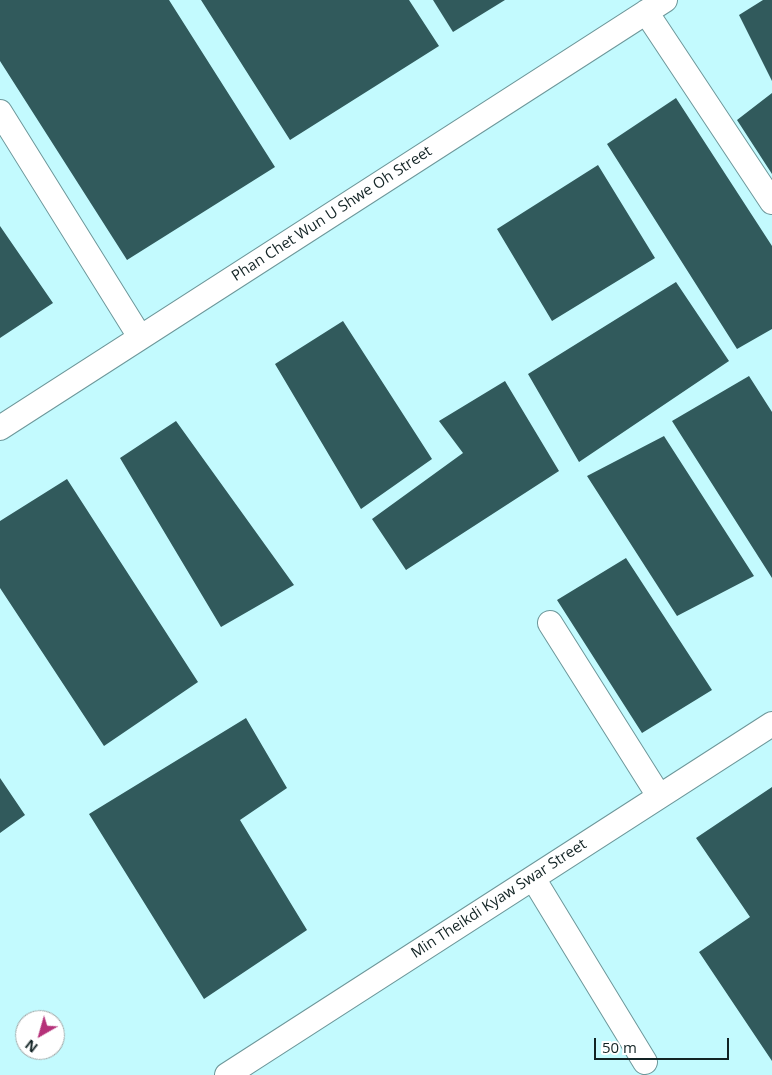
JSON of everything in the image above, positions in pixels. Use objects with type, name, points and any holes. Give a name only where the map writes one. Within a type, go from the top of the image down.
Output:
[{"type":"street","points":[[655,6],[772,202]]},
{"type":"street","name":"Phan Chet Wun U Shwe Oh Street","points":[[0,428],[655,6]]},
{"type":"street","points":[[0,112],[140,337]]},
{"type":"street","points":[[550,623],[659,796]]},
{"type":"street","name":"Min Theikdi Kyaw Swar Street","points":[[227,1075],[772,724]]},
{"type":"street","points":[[533,878],[645,1062]]},
{"type":"shaded area","points":[[0,0],[772,0],[772,1075],[0,1075]]},
{"type":"building","points":[[0,0],[169,0],[275,167],[127,260],[0,61]]},
{"type":"building","points":[[201,0],[409,0],[439,46],[290,140]]},
{"type":"building","points":[[433,0],[505,0],[453,32]]},
{"type":"building","points":[[763,0],[772,0],[772,81],[739,15]]},
{"type":"building","points":[[772,93],[772,174],[737,120]]},
{"type":"building","points":[[676,98],[772,246],[772,329],[737,349],[607,144]]},
{"type":"building","points":[[598,165],[655,258],[552,321],[497,229]]},
{"type":"building","points":[[0,226],[53,303],[0,338]]},
{"type":"building","points":[[676,282],[729,361],[579,462],[528,374]]},
{"type":"building","points":[[343,321],[432,459],[361,509],[275,364]]},
{"type":"building","points":[[749,376],[772,412],[772,578],[672,421]]},
{"type":"building","points":[[505,381],[559,471],[406,570],[372,519],[463,453],[439,421]]},
{"type":"building","points":[[176,421],[294,585],[221,627],[120,458]]},
{"type":"building","points":[[664,436],[754,576],[677,616],[587,476]]},
{"type":"building","points":[[67,479],[198,682],[104,746],[0,588],[0,521]]},
{"type":"building","points":[[626,558],[712,690],[642,733],[557,600]]},
{"type":"building","points":[[246,718],[287,788],[240,820],[307,930],[204,999],[89,814]]},
{"type":"building","points":[[0,778],[25,815],[0,833]]},
{"type":"building","points":[[772,787],[772,1061],[699,952],[750,917],[696,838]]}]
